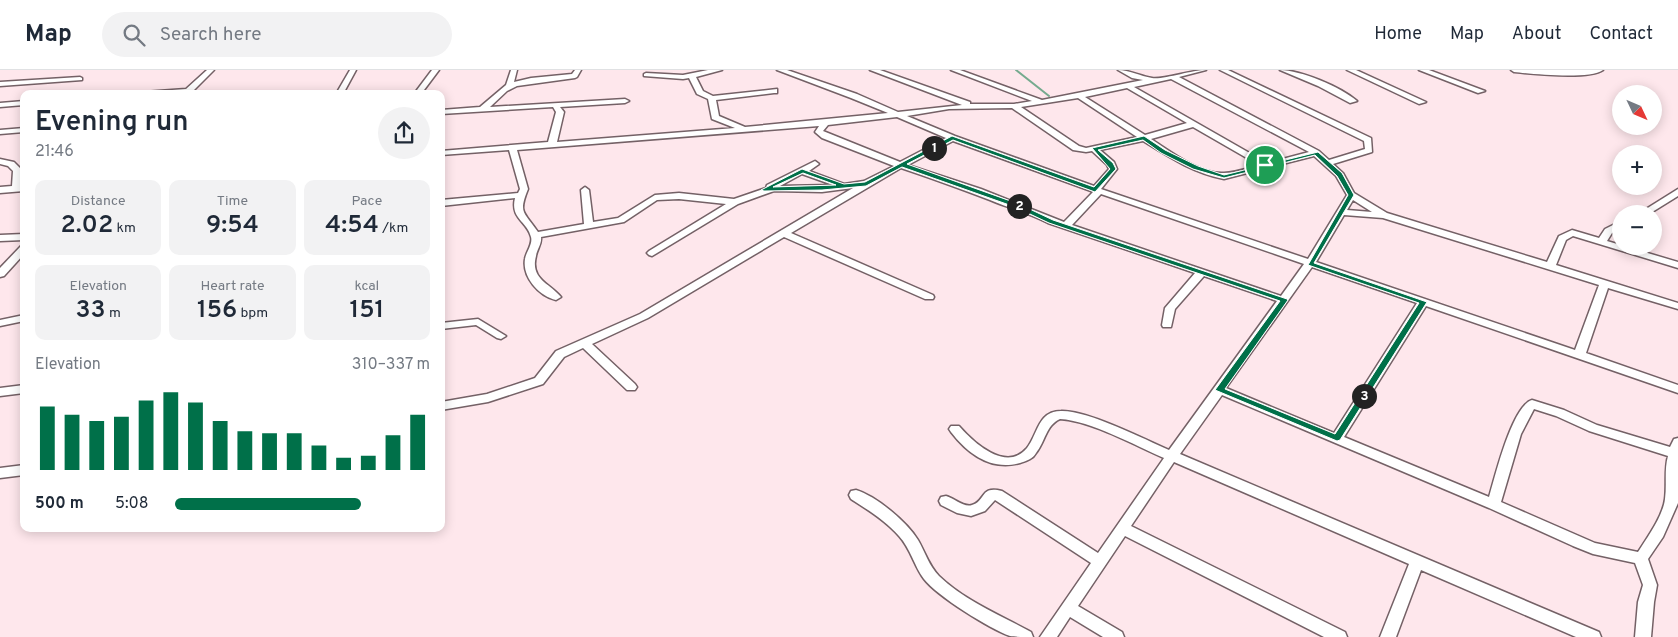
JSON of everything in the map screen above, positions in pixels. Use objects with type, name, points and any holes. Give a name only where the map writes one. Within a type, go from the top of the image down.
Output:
[{"type":"street","points":[[188,90],[211,70]]},
{"type":"street","points":[[341,90],[353,70]]},
{"type":"street","points":[[420,90],[436,70]]},
{"type":"street","points":[[483,108],[493,103],[509,87],[514,70]]},
{"type":"street","points":[[509,87],[534,81],[575,76],[578,70]]},
{"type":"street","points":[[646,75],[692,76],[719,70]]},
{"type":"street","points":[[780,70],[854,96],[952,138],[1097,190],[1678,389]]},
{"type":"street","points":[[873,70],[960,102],[983,108]]},
{"type":"street","points":[[954,70],[1043,103]]},
{"type":"street","points":[[1121,70],[1134,76],[1160,80]]},
{"type":"street","points":[[445,153],[825,123],[949,107],[983,108],[1043,103],[1160,80],[1200,70]]},
{"type":"street","points":[[1222,70],[1368,140],[1369,150],[1329,163]]},
{"type":"street","points":[[1283,70],[1321,84],[1353,101]]},
{"type":"street","points":[[1350,70],[1422,102]]},
{"type":"street","points":[[1422,70],[1481,91]]},
{"type":"street","points":[[1514,70],[1563,73],[1600,70]]},
{"type":"street","points":[[692,76],[700,92],[712,98],[774,91]]},
{"type":"street","points":[[1173,77],[1316,153],[1340,174],[1351,195],[1384,215]]},
{"type":"street","points":[[0,84],[80,79]]},
{"type":"street","points":[[1128,86],[1168,111],[1265,165]]},
{"type":"street","points":[[1079,96],[1103,114],[1171,156],[1219,176],[1316,153]]},
{"type":"street","points":[[712,98],[715,117],[743,129]]},
{"type":"street","points":[[445,112],[625,101]]},
{"type":"street","points":[[0,105],[20,102]]},
{"type":"street","points":[[552,144],[560,112],[556,105]]},
{"type":"street","points":[[1014,106],[1076,148],[1094,149],[1194,124]]},
{"type":"street","points":[[923,124],[929,111]]},
{"type":"street","points":[[825,123],[820,132],[825,136],[1017,205],[1066,226],[1284,300]]},
{"type":"street","points":[[0,132],[20,130]]},
{"type":"street","points":[[445,405],[488,398],[531,385],[544,376],[560,354],[644,316],[866,184],[952,138]]},
{"type":"street","points":[[512,147],[524,189],[519,199],[519,212],[536,235],[537,241],[532,252],[530,276],[535,284],[556,297]]},
{"type":"street","points":[[1066,226],[1113,169],[1111,164],[1094,149]]},
{"type":"street","points":[[0,161],[11,164],[17,170],[20,188],[0,190]]},
{"type":"street","points":[[652,252],[735,202],[764,190],[815,164]]},
{"type":"street","points":[[802,171],[843,186]]},
{"type":"street","points":[[764,190],[866,184]]},
{"type":"street","points":[[584,190],[589,224]]},
{"type":"street","points":[[1657,205],[1678,192]]},
{"type":"street","points":[[445,203],[522,195]]},
{"type":"street","points":[[1048,637],[1122,528],[1310,264],[1351,195]]},
{"type":"street","points":[[536,235],[589,224],[621,220],[631,216],[655,198],[679,196],[735,202]]},
{"type":"street","points":[[1341,212],[1384,215],[1678,306]]},
{"type":"street","points":[[1602,241],[1608,231],[1612,229]]},
{"type":"street","points":[[784,233],[930,297]]},
{"type":"street","points":[[1550,267],[1562,238],[1567,234],[1581,235],[1678,265]]},
{"type":"street","points":[[0,238],[20,237]]},
{"type":"street","points":[[0,274],[20,252]]},
{"type":"street","points":[[1167,325],[1170,308],[1202,272]]},
{"type":"street","points":[[1579,356],[1604,284]]},
{"type":"street","points":[[1337,438],[1424,302]]},
{"type":"street","points":[[0,322],[20,319]]},
{"type":"street","points":[[445,326],[478,322],[501,336]]},
{"type":"street","points":[[585,343],[630,387]]},
{"type":"street","points":[[0,392],[20,389]]},
{"type":"street","points":[[1220,390],[1494,504],[1593,548],[1641,558]]},
{"type":"street","points":[[1494,504],[1517,430],[1526,407],[1532,404],[1593,428],[1676,448],[1675,492],[1662,525],[1641,558]]},
{"type":"street","points":[[955,429],[966,444],[1004,462],[1017,459],[1032,451],[1048,420],[1056,415],[1064,414],[1107,428],[1593,637]]},
{"type":"street","points":[[0,473],[20,470]]},
{"type":"street","points":[[856,495],[877,508],[911,541],[924,566],[934,580],[953,594],[1025,637]]},
{"type":"street","points":[[946,501],[962,510],[972,510],[979,508],[990,495],[997,495],[1099,561]]},
{"type":"street","points":[[1122,528],[1339,637]]},
{"type":"street","points":[[1641,558],[1650,585],[1646,602],[1643,637]]},
{"type":"street","points":[[1388,637],[1417,562]]},
{"type":"street","points":[[1069,608],[1116,637]]},
{"type":"waterway","points":[[1016,70],[1049,96]]},
{"type":"route","points":[[1265,165],[1252,170],[1219,176],[1196,168],[1163,152],[1144,138],[1094,149],[1111,164],[1113,169],[1104,182],[1095,190],[952,138],[866,184],[831,188],[773,188],[764,190],[802,171],[843,186],[866,184],[902,165],[978,191],[992,198],[1017,205],[1051,221],[1284,300],[1220,390],[1337,438],[1424,302],[1310,264],[1351,195],[1340,174],[1316,153],[1265,165]]}]
